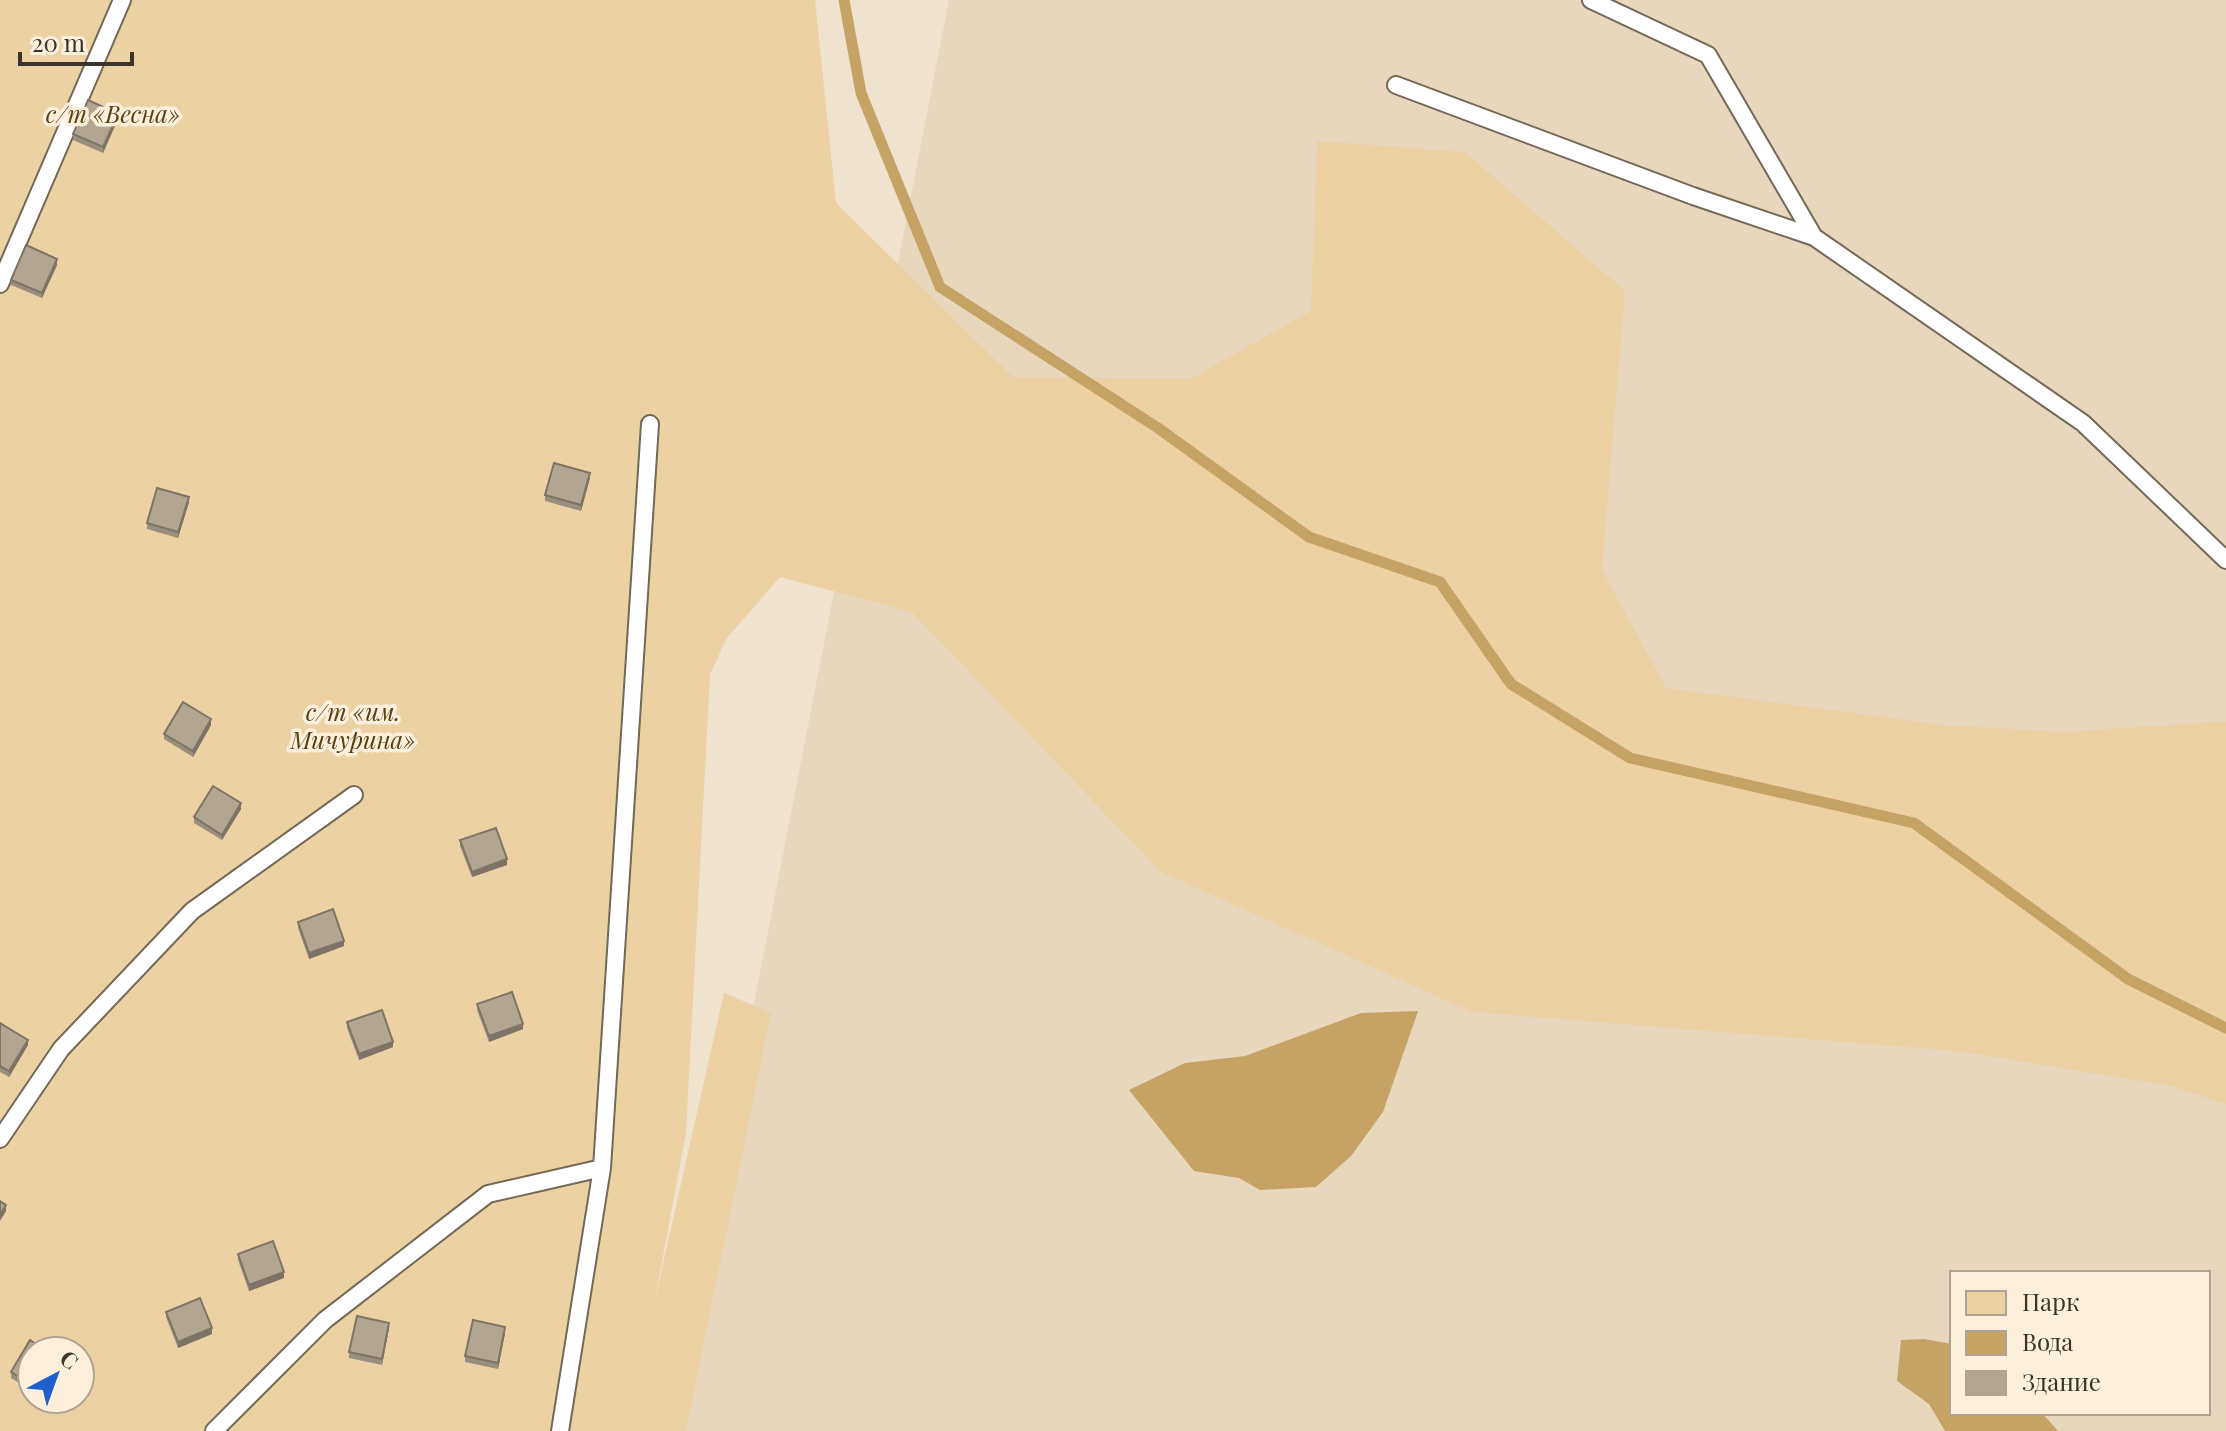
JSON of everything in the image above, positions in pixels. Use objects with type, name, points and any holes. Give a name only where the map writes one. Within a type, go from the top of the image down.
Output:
[{"type":"lane","points":[[0,284],[122,0]]},
{"type":"lane","points":[[1591,0],[1708,55],[1814,237]]},
{"type":"lane","points":[[1396,85],[1693,196],[1814,237],[2083,423],[2226,560]]},
{"type":"lane","points":[[560,1431],[602,1168],[650,424]]},
{"type":"lane","points":[[0,1139],[61,1049],[192,911],[354,795]]},
{"type":"lane","points":[[214,1431],[325,1320],[488,1194],[602,1168]]},
{"type":"shaded area","points":[[949,0],[2226,0],[2226,1431],[671,1431]]},
{"type":"green space","points":[[0,0],[815,0],[836,203],[1013,377],[1190,379],[1311,311],[1317,141],[1465,152],[1625,291],[1602,570],[1666,688],[1943,725],[2064,732],[2226,721],[2226,1104],[2171,1086],[1958,1051],[1472,1012],[1161,872],[912,612],[780,577],[727,638],[710,674],[686,1133],[654,1304],[724,993],[771,1013],[686,1431],[0,1431]]},
{"type":"water","points":[[1418,1011],[1383,1112],[1351,1156],[1316,1187],[1260,1190],[1239,1178],[1194,1171],[1129,1090],[1185,1063],[1245,1056],[1361,1013]]},
{"type":"water","points":[[1924,1339],[1950,1344],[1950,1415],[2044,1415],[2058,1431],[1945,1431],[1929,1404],[1897,1381],[1901,1340]]},
{"type":"building","points":[[88,100],[118,114],[103,147],[73,134]]},
{"type":"building","points":[[26,245],[57,259],[42,293],[11,280]]},
{"type":"building","points":[[554,463],[590,473],[581,505],[545,495]]},
{"type":"building","points":[[157,488],[189,497],[178,532],[147,523]]},
{"type":"building","points":[[183,702],[211,719],[193,751],[164,734]]},
{"type":"building","points":[[213,786],[241,803],[222,835],[194,817]]},
{"type":"building","points":[[496,828],[507,859],[472,872],[460,840]]},
{"type":"building","points":[[333,909],[344,941],[309,953],[298,922]]},
{"type":"building","points":[[512,992],[523,1024],[489,1036],[477,1004]]},
{"type":"building","points":[[382,1010],[393,1042],[359,1054],[347,1022]]},
{"type":"building","points":[[0,1023],[28,1040],[9,1071],[0,1066]]},
{"type":"building","points":[[0,1201],[6,1205],[0,1215]]},
{"type":"building","points":[[273,1241],[284,1272],[249,1285],[238,1254]]},
{"type":"building","points":[[200,1298],[212,1328],[178,1342],[166,1312]]},
{"type":"building","points":[[357,1316],[389,1323],[382,1359],[349,1352]]},
{"type":"building","points":[[473,1320],[505,1327],[498,1363],[465,1356]]},
{"type":"waterway","points":[[844,0],[861,93],[940,287],[1158,428],[1309,537],[1440,582],[1511,684],[1630,758],[1914,823],[2128,979],[2226,1028]]},
{"type":"park label","name":"с/т «Весна»","points":[[113,113]]},
{"type":"park label","name":"с/т «им. Мичурина»","points":[[353,725]]}]
